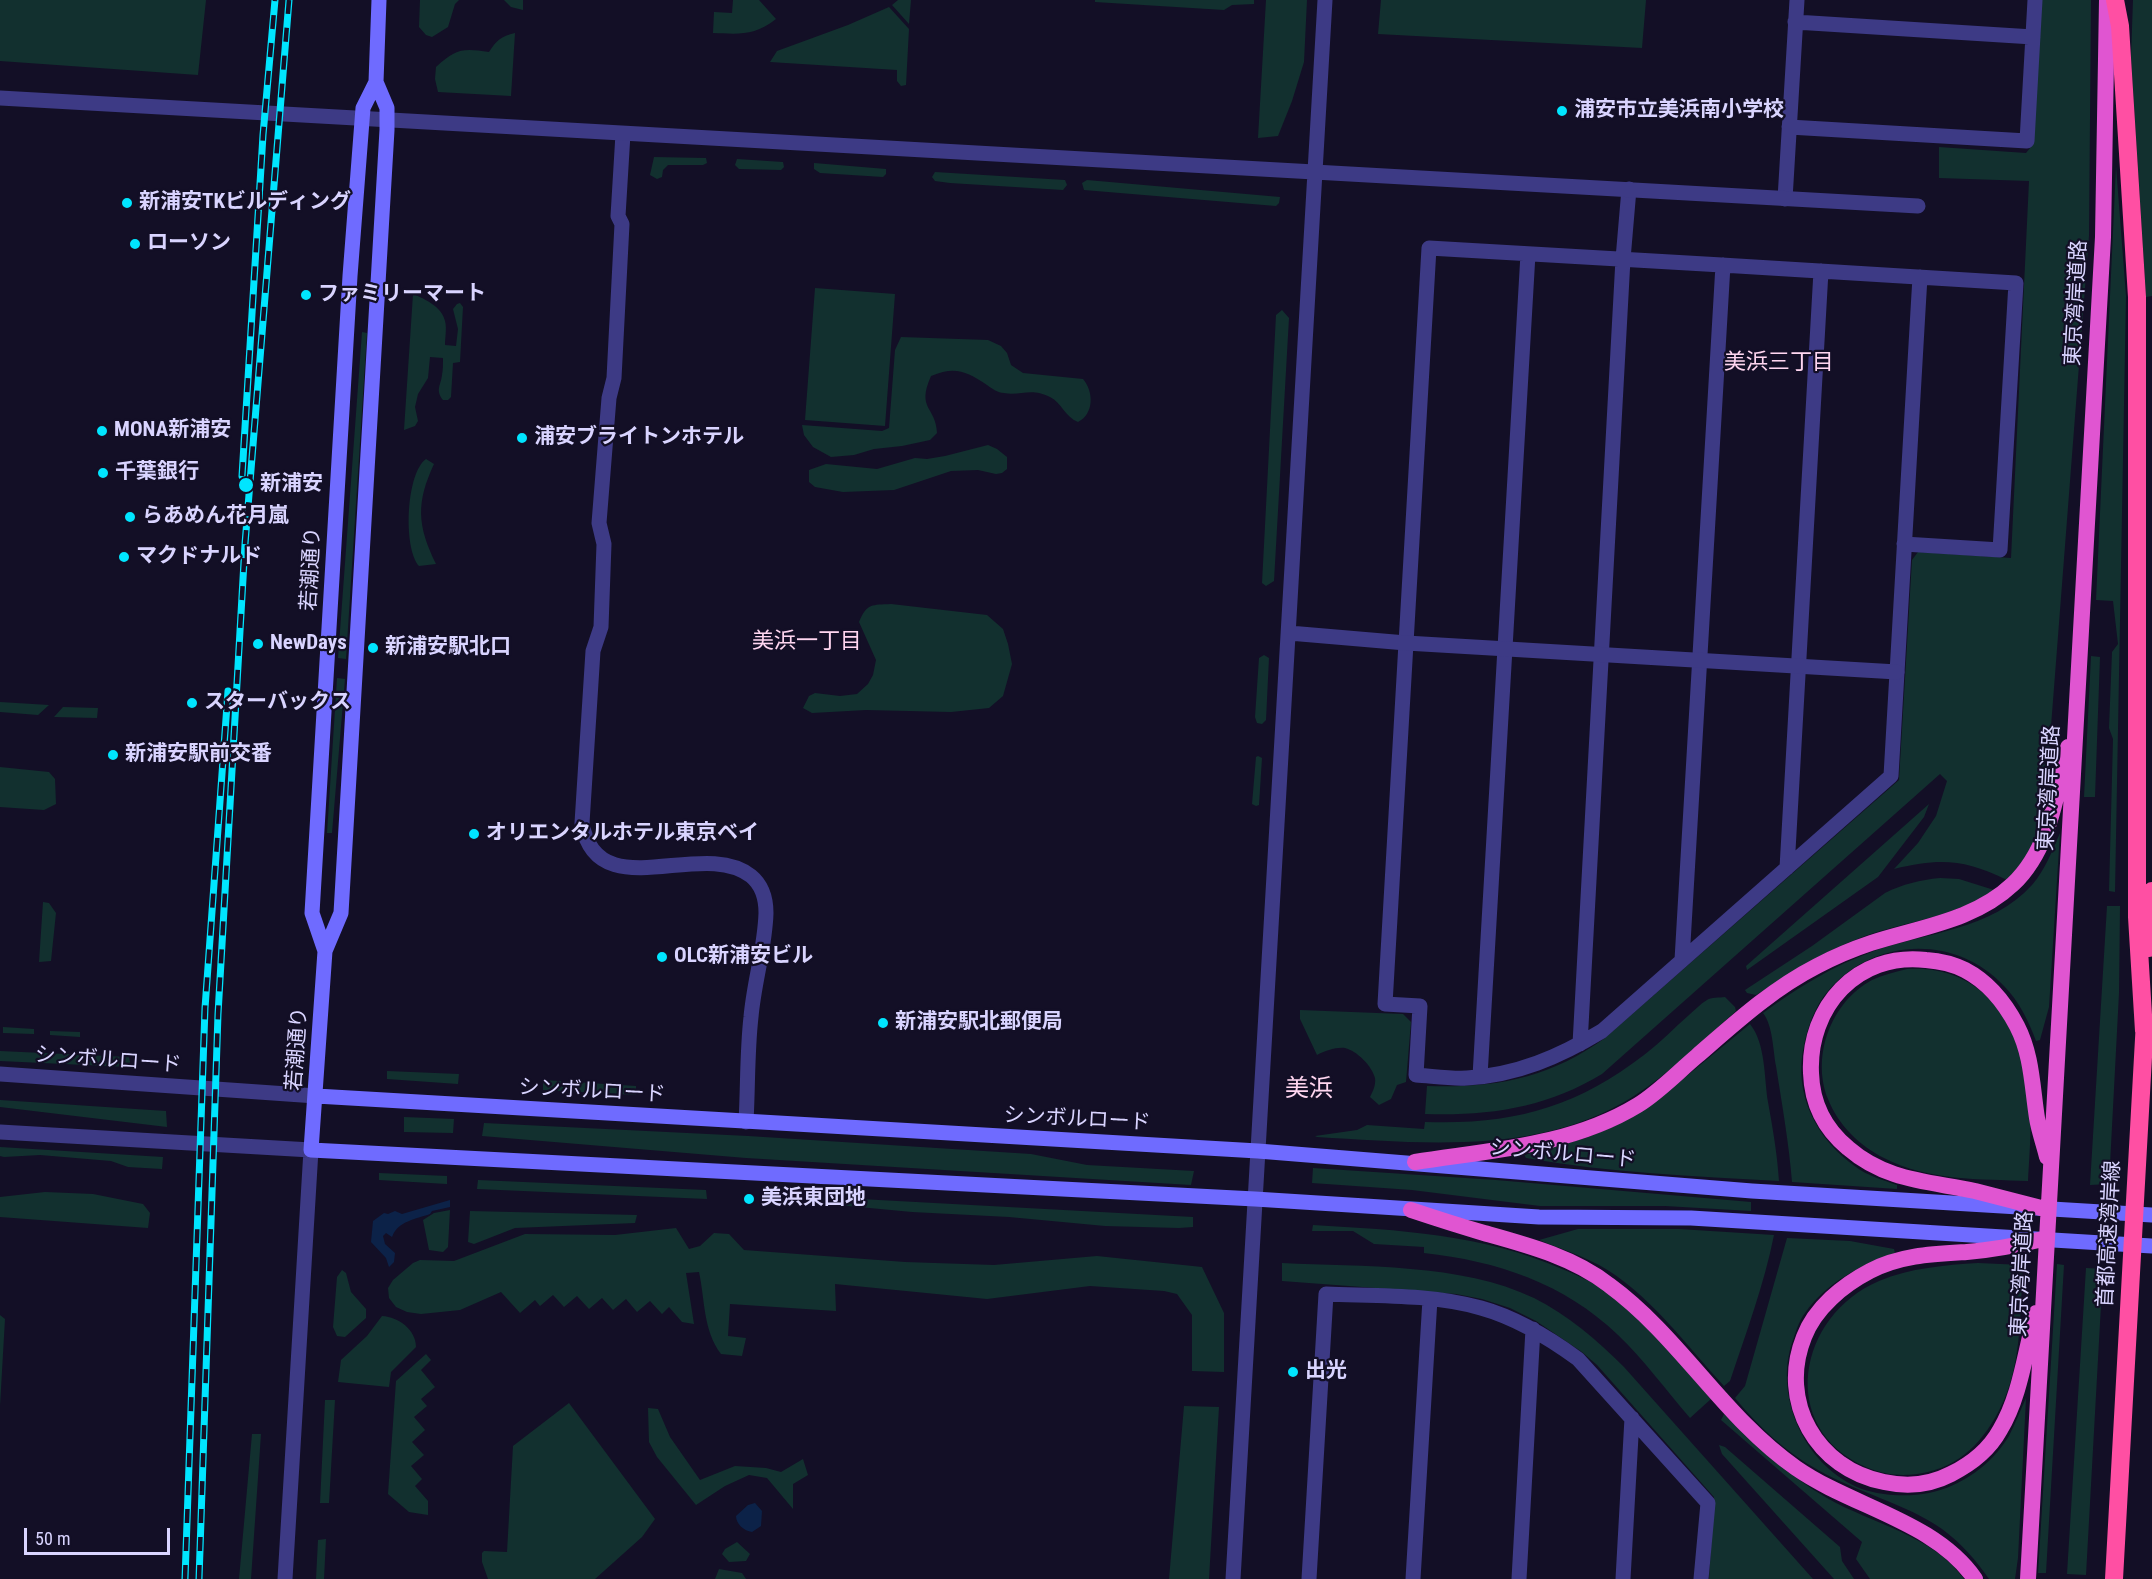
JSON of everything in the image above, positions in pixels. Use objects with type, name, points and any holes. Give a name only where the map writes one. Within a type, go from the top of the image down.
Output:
[{"type":"highway","name":"東京湾岸道路","points":[[2028,1579],[2103,237],[2107,0]]},
{"type":"highway","points":[[2115,0],[2120,26],[2138,297],[2137,917],[2144,1031]]},
{"type":"highway","points":[[1415,1162],[1553,1140],[1582,1132],[1611,1120],[1640,1104],[1748,1012],[1787,983],[1844,953],[1950,920],[1976,910],[1995,899],[2025,871],[2045,836],[2078,706]]},
{"type":"highway","name":"首都高速湾岸線","points":[[2114,1579],[2152,891]]},
{"type":"highway","points":[[2045,1209],[1974,1191],[1894,1175],[1863,1160],[1837,1138],[1822,1118],[1814,1096],[1810,1062],[1814,1035],[1826,1008],[1844,986],[1867,970],[1890,962],[1921,959],[1953,965],[1976,976],[1997,996],[2017,1026],[2026,1047],[2032,1069],[2037,1118],[2051,1173]]},
{"type":"highway","points":[[1411,1210],[1544,1251],[1584,1269],[1607,1283],[1648,1317],[1747,1427],[1779,1456],[1825,1486],[1940,1543],[1956,1556],[1975,1579]]},
{"type":"highway","points":[[2043,1239],[2007,1247],[1930,1253],[1890,1262],[1851,1282],[1831,1298],[1815,1317],[1804,1337],[1797,1372],[1796,1389],[1799,1406],[1816,1440],[1839,1464],[1870,1479],[1910,1485],[1944,1478],[1973,1462],[2000,1430],[2012,1407],[2045,1283]]},
{"type":"main road","name":"若潮通り","points":[[325,951],[312,913],[350,276],[363,108],[376,82],[379,0]]},
{"type":"main road","name":"若潮通り","points":[[311,1150],[325,951],[340,913],[387,121],[387,108],[376,82]]},
{"type":"main road","name":"シンボルロード","points":[[316,1096],[1258,1151],[1752,1191],[2152,1215]]},
{"type":"main road","points":[[311,1150],[1255,1199],[1411,1210],[1539,1216],[1690,1218],[2152,1246]]},
{"type":"street","points":[[1233,1579],[1325,0]]},
{"type":"street","points":[[1785,199],[1797,0]]},
{"type":"street","points":[[1789,127],[2026,141],[2035,0]]},
{"type":"street","points":[[1796,22],[2033,37]]},
{"type":"street","points":[[0,98],[1918,206]]},
{"type":"street","points":[[623,134],[618,216],[622,224],[614,378],[609,398],[599,523],[604,544],[601,627],[593,651],[582,823],[590,848],[602,859],[615,866],[706,864],[731,866],[752,876],[761,887],[766,914],[750,1018],[746,1122]]},
{"type":"street","points":[[1580,1044],[1623,259],[1629,189]]},
{"type":"street","points":[[1905,544],[2000,550],[2016,283],[1920,277],[1623,259],[1429,248],[1385,1005],[1420,1006],[1416,1075],[1465,1078],[1512,1072],[1538,1064],[1602,1031],[1891,776],[1920,277]]},
{"type":"street","points":[[1480,1076],[1528,254]]},
{"type":"street","points":[[1682,960],[1723,265]]},
{"type":"street","points":[[1786,868],[1821,271]]},
{"type":"street","points":[[1289,633],[1406,643],[1897,672]]},
{"type":"street","name":"シンボルロード","points":[[0,1074],[316,1096]]},
{"type":"street","points":[[0,1132],[311,1150],[285,1579]]},
{"type":"street","points":[[1309,1579],[1326,1293],[1430,1299],[1480,1308],[1533,1329],[1578,1359],[1708,1503],[1701,1579]]},
{"type":"street","points":[[1413,1579],[1430,1299]]},
{"type":"street","points":[[1519,1579],[1533,1329]]},
{"type":"street","points":[[1623,1579],[1632,1418]]},
{"type":"green space","points":[[0,0],[206,0],[198,75],[0,61]]},
{"type":"green space","points":[[420,0],[459,0],[455,4],[448,27],[432,37],[426,35],[419,27]]},
{"type":"green space","points":[[504,0],[523,0],[523,10],[511,7]]},
{"type":"green space","points":[[733,0],[759,0],[776,19],[754,31],[713,33],[714,12],[732,13]]},
{"type":"green space","points":[[898,0],[911,0],[909,24],[892,5]]},
{"type":"green space","points":[[1095,0],[1254,0],[1254,4],[1232,5],[1224,10],[1095,2]]},
{"type":"green space","points":[[1266,0],[1307,0],[1304,62],[1278,136],[1258,138]]},
{"type":"green space","points":[[1381,0],[1646,0],[1642,48],[1378,34]]},
{"type":"green space","points":[[2037,0],[2091,0],[2089,236],[2047,778],[2043,809],[2031,848],[2007,880],[1977,868],[1952,862],[1925,863],[1894,869],[1918,843],[1936,816],[1947,781],[1940,774],[1602,1074],[1560,1095],[1516,1108],[1472,1113],[1425,1114],[1427,1086],[1475,1085],[1520,1078],[1563,1063],[1605,1038],[1899,780],[1912,560],[1918,552],[2011,558],[2029,181],[1939,178],[1939,147],[2026,153],[2030,148]]},
{"type":"green space","points":[[2133,0],[2152,0],[2152,296],[2146,297],[2131,57]]},
{"type":"green space","points":[[889,7],[909,29],[906,85],[901,86],[897,81],[897,70],[770,62],[777,51]]},
{"type":"green space","points":[[515,33],[511,96],[438,92],[435,79],[436,67],[443,61],[460,51],[489,52],[499,40]]},
{"type":"green space","points":[[654,157],[706,158],[707,163],[668,165],[663,170],[662,177],[657,179],[650,175]]},
{"type":"green space","points":[[737,159],[783,162],[784,167],[781,170],[739,169],[735,165]]},
{"type":"green space","points":[[814,163],[886,169],[886,174],[883,177],[820,173],[814,169]]},
{"type":"green space","points":[[2116,166],[2126,296],[2115,892],[2109,891],[2113,739],[2109,728],[2112,652],[2118,644],[2113,601],[2096,600]]},
{"type":"green space","points":[[935,172],[1065,180],[1067,185],[1063,190],[950,183],[935,181],[932,177]]},
{"type":"green space","points":[[1087,180],[1280,197],[1276,206],[1084,190],[1082,183]]},
{"type":"green space","points":[[815,288],[895,294],[885,426],[805,420]]},
{"type":"green space","points":[[413,294],[432,304],[443,316],[446,327],[445,345],[456,346],[458,329],[453,309],[460,303],[463,307],[460,362],[453,363],[451,397],[443,400],[439,390],[443,358],[430,357],[428,378],[418,394],[415,407],[418,421],[415,426],[404,430]]},
{"type":"green space","points":[[1282,310],[1289,318],[1274,581],[1266,586],[1262,583],[1276,315]]},
{"type":"green space","points":[[362,332],[367,333],[346,659],[338,658]]},
{"type":"green space","points":[[901,337],[988,340],[1001,346],[1007,353],[1011,365],[1023,373],[1083,379],[1089,390],[1090,408],[1078,422],[1070,417],[1058,403],[1043,394],[1002,393],[966,373],[947,371],[931,376],[925,395],[934,417],[937,433],[930,440],[874,449],[854,455],[831,457],[813,447],[804,435],[802,425],[882,431],[889,428],[895,350]]},
{"type":"green space","points":[[988,445],[1007,457],[1007,469],[1002,473],[978,470],[951,471],[894,490],[843,492],[815,487],[809,482],[809,470],[826,464],[877,469],[915,458],[945,456]]},
{"type":"green space","points":[[426,459],[434,464],[424,491],[422,526],[436,564],[419,566],[411,544],[409,511],[414,479],[419,467]]},
{"type":"green space","points":[[891,604],[987,615],[1003,629],[1012,664],[1003,696],[989,708],[951,712],[866,710],[812,713],[803,708],[809,696],[815,693],[840,696],[857,694],[868,684],[873,675],[876,660],[859,622],[871,606]]},
{"type":"green space","points":[[1264,655],[1269,658],[1266,720],[1262,724],[1257,723],[1255,717],[1259,658]]},
{"type":"green space","points":[[2091,656],[2100,657],[2095,797],[2084,797]]},
{"type":"green space","points":[[337,678],[345,679],[332,833],[327,833]]},
{"type":"green space","points":[[0,702],[49,705],[38,715],[0,712]]},
{"type":"green space","points":[[63,707],[98,708],[97,718],[54,717]]},
{"type":"green space","points":[[1256,757],[1262,758],[1259,805],[1256,806],[1252,804]]},
{"type":"green space","points":[[0,767],[49,772],[55,779],[56,804],[44,810],[0,807]]},
{"type":"green space","points":[[1929,804],[1924,817],[1878,877],[1747,970],[1746,966]]},
{"type":"green space","points":[[2060,833],[2049,1007],[2040,1040],[2036,1041],[2023,1012],[2004,986],[1985,969],[1963,957],[1939,950],[1915,949],[1891,952],[1868,960],[1847,973],[1819,1003],[1804,1045],[1801,1063],[1802,1081],[1811,1114],[1829,1143],[1856,1167],[1897,1185],[1897,1189],[1792,1182],[1772,1038],[1763,1013],[1789,994],[1844,963],[1874,951],[1958,928],[1998,912],[2016,900],[2037,879]]},
{"type":"green space","points":[[1940,878],[1959,879],[1994,890],[1979,899],[1931,918],[1865,936],[1836,948],[1756,995],[1747,993],[1745,990],[1812,946],[1885,893],[1912,883]]},
{"type":"green space","points":[[43,902],[49,903],[56,913],[51,961],[39,962]]},
{"type":"green space","points":[[2107,906],[2120,906],[2119,993],[2109,1184],[2090,1185]]},
{"type":"green space","points":[[1907,969],[1951,974],[1969,983],[1985,994],[2009,1026],[2025,1067],[2030,1095],[2028,1181],[1936,1175],[1901,1166],[1875,1153],[1858,1141],[1832,1109],[1823,1082],[1822,1065],[1828,1032],[1836,1016],[1845,1002],[1872,980]]},
{"type":"green space","points":[[1725,997],[1736,1011],[1661,1077],[1634,1096],[1598,1115],[1560,1129],[1520,1137],[1480,1141],[1398,1142],[1315,1136],[1357,1130],[1367,1125],[1424,1129],[1425,1122],[1486,1120],[1541,1110],[1593,1088],[1618,1073],[1650,1050],[1704,1002],[1711,998]]},
{"type":"green space","points":[[1300,1010],[1403,1014],[1411,1022],[1406,1082],[1397,1085],[1391,1099],[1379,1105],[1370,1097],[1375,1086],[1375,1078],[1367,1064],[1354,1052],[1345,1048],[1317,1055],[1300,1019]]},
{"type":"green space","points":[[1750,1024],[1762,1051],[1779,1181],[1620,1171],[1526,1158],[1524,1155],[1586,1138],[1617,1125],[1677,1084]]},
{"type":"green space","points":[[3,1027],[34,1029],[34,1034],[3,1033]]},
{"type":"green space","points":[[50,1031],[80,1032],[80,1037],[50,1035]]},
{"type":"green space","points":[[0,1051],[129,1057],[130,1062],[128,1067],[0,1061]]},
{"type":"green space","points":[[387,1071],[459,1074],[458,1084],[387,1079]]},
{"type":"green space","points":[[543,1080],[636,1086],[636,1095],[543,1090]]},
{"type":"green space","points":[[0,1100],[166,1111],[167,1127],[0,1107]]},
{"type":"green space","points":[[404,1117],[454,1119],[453,1133],[404,1132]]},
{"type":"green space","points":[[484,1123],[748,1136],[1031,1154],[1087,1165],[1194,1171],[1191,1185],[746,1158],[482,1136]]},
{"type":"green space","points":[[0,1147],[163,1157],[162,1169],[128,1167],[111,1161],[40,1155],[4,1157],[0,1156]]},
{"type":"green space","points":[[1313,1168],[1496,1180],[1751,1202],[1751,1211],[1665,1206],[1540,1206],[1412,1190],[1312,1183]]},
{"type":"green space","points":[[379,1173],[447,1176],[447,1184],[379,1180]]},
{"type":"green space","points":[[478,1180],[706,1190],[707,1199],[477,1189]]},
{"type":"green space","points":[[45,1192],[93,1194],[143,1204],[150,1213],[148,1228],[0,1217],[0,1197]]},
{"type":"green space","points":[[805,1196],[1193,1217],[1193,1227],[1105,1226],[1009,1217],[912,1212],[806,1202]]},
{"type":"green space","points":[[450,1210],[448,1247],[443,1252],[429,1250],[423,1220],[434,1213]]},
{"type":"green space","points":[[470,1211],[637,1215],[635,1223],[515,1228],[474,1244],[468,1242]]},
{"type":"green space","points":[[1313,1225],[1408,1232],[1471,1241],[1532,1257],[1577,1275],[1605,1290],[1631,1311],[1711,1399],[1690,1418],[1618,1335],[1575,1301],[1552,1288],[1478,1262],[1424,1253],[1424,1247],[1374,1244],[1353,1231],[1312,1231]]},
{"type":"green space","points":[[676,1228],[689,1249],[700,1246],[714,1233],[729,1234],[744,1250],[905,1262],[994,1265],[1097,1256],[1202,1267],[1224,1313],[1224,1372],[1192,1371],[1192,1315],[1177,1294],[1164,1291],[1090,1286],[987,1299],[835,1284],[836,1311],[730,1304],[728,1336],[746,1338],[742,1356],[721,1354],[715,1345],[708,1325],[699,1272],[686,1273],[694,1324],[682,1322],[669,1307],[662,1314],[650,1301],[637,1312],[626,1299],[613,1310],[602,1298],[589,1309],[577,1296],[564,1307],[553,1295],[540,1306],[535,1300],[520,1313],[501,1292],[460,1310],[421,1314],[407,1312],[396,1307],[389,1298],[388,1288],[393,1280],[413,1263],[420,1260],[454,1261],[525,1234],[615,1235]]},
{"type":"green space","points":[[1578,1229],[1679,1229],[1774,1235],[1760,1291],[1730,1381],[1724,1386],[1666,1320],[1617,1276],[1592,1261],[1539,1240]]},
{"type":"green space","points":[[1787,1238],[1850,1241],[1894,1249],[1895,1253],[1857,1269],[1824,1292],[1803,1317],[1791,1346],[1787,1367],[1792,1410],[1811,1449],[1825,1466],[1843,1479],[1862,1489],[1895,1495],[1929,1493],[1953,1485],[1975,1473],[1994,1456],[2009,1436],[2026,1398],[2015,1579],[1989,1579],[1962,1546],[1928,1520],[1833,1478],[1806,1463],[1773,1438],[1735,1398],[1745,1386]]},
{"type":"green space","points":[[1282,1263],[1411,1269],[1475,1278],[1534,1298],[1559,1312],[1582,1329],[1624,1367],[1813,1579],[1709,1579],[1714,1497],[1597,1365],[1536,1321],[1510,1308],[1456,1294],[1282,1281]]},
{"type":"green space","points":[[1978,1263],[2023,1265],[2019,1334],[2014,1368],[2004,1400],[1983,1435],[1975,1445],[1954,1462],[1942,1468],[1912,1475],[1889,1474],[1874,1470],[1837,1449],[1819,1426],[1809,1400],[1808,1372],[1816,1345],[1830,1319],[1851,1297],[1879,1281],[1915,1270]]},
{"type":"green space","points":[[2057,1264],[2064,1265],[2046,1573],[2038,1573]]},
{"type":"green space","points":[[2086,1268],[2103,1269],[2086,1575],[2067,1574]]},
{"type":"green space","points":[[342,1270],[346,1273],[351,1292],[366,1309],[366,1318],[345,1337],[337,1336],[333,1327],[337,1277]]},
{"type":"green space","points":[[0,1315],[5,1319],[0,1406]]},
{"type":"green space","points":[[382,1316],[400,1322],[410,1330],[416,1347],[391,1372],[389,1387],[338,1382],[341,1360],[367,1336]]},
{"type":"green space","points":[[426,1354],[431,1360],[421,1370],[435,1387],[421,1399],[427,1406],[414,1417],[425,1430],[412,1442],[424,1455],[411,1466],[422,1479],[415,1486],[428,1501],[428,1515],[409,1512],[388,1494],[396,1381]]},
{"type":"green space","points":[[325,1400],[335,1400],[329,1503],[320,1503]]},
{"type":"green space","points":[[569,1403],[655,1519],[642,1537],[595,1579],[488,1579],[482,1562],[482,1553],[484,1551],[507,1552],[513,1446]]},
{"type":"green space","points":[[1184,1406],[1219,1407],[1209,1579],[1169,1579]]},
{"type":"green space","points":[[648,1408],[658,1409],[670,1437],[700,1480],[735,1466],[766,1468],[781,1472],[803,1459],[808,1475],[793,1484],[793,1509],[767,1478],[749,1475],[725,1486],[696,1505],[657,1457],[649,1442]]},
{"type":"green space","points":[[1724,1414],[1799,1480],[1827,1498],[1936,1551],[1964,1579],[1870,1579],[1856,1559],[1862,1542],[1721,1420]]},
{"type":"green space","points":[[252,1434],[261,1434],[251,1579],[239,1579]]},
{"type":"green space","points":[[1719,1445],[1725,1447],[1840,1547],[1842,1561],[1854,1579],[1834,1579],[1722,1454]]},
{"type":"green space","points":[[326,1539],[324,1579],[316,1579],[318,1540]]},
{"type":"green space","points":[[737,1542],[750,1554],[746,1561],[729,1562],[722,1554],[725,1549]]},
{"type":"green space","points":[[719,1569],[742,1573],[746,1579],[715,1579]]},
{"type":"water","points":[[450,1200],[450,1207],[432,1211],[430,1214],[408,1221],[398,1227],[392,1237],[386,1233],[383,1236],[385,1244],[395,1253],[394,1262],[389,1267],[386,1258],[371,1242],[373,1221],[384,1213],[395,1211],[402,1214]]},
{"type":"water","points":[[755,1503],[762,1511],[761,1526],[752,1532],[741,1527],[736,1516],[748,1505]]},
{"type":"railway","points":[[242,476],[263,135],[275,0]]},
{"type":"railway","points":[[199,1579],[218,1014],[245,544],[289,0]]},
{"type":"railway","points":[[185,1579],[205,1008],[228,691]]},
{"type":"place","name":"浦安市立美浜南小学校","points":[[1562,111]]},
{"type":"place","name":"新浦安TKビルディング","points":[[127,203]]},
{"type":"place","name":"ローソン","points":[[135,244]]},
{"type":"place","name":"ファミリーマート","points":[[306,295]]},
{"type":"place","name":"MONA新浦安","points":[[102,431]]},
{"type":"place","name":"浦安ブライトンホテル","points":[[522,438]]},
{"type":"place","name":"千葉銀行","points":[[103,473]]},
{"type":"place","name":"新浦安","points":[[246,485]]},
{"type":"place","name":"らあめん花月嵐","points":[[130,517]]},
{"type":"place","name":"マクドナルド","points":[[124,557]]},
{"type":"place","name":"NewDays","points":[[258,644]]},
{"type":"place","name":"新浦安駅北口","points":[[373,648]]},
{"type":"place","name":"スターバックス","points":[[192,703]]},
{"type":"place","name":"新浦安駅前交番","points":[[113,755]]},
{"type":"place","name":"オリエンタルホテル東京ベイ","points":[[474,834]]},
{"type":"place","name":"OLC新浦安ビル","points":[[662,957]]},
{"type":"place","name":"新浦安駅北郵便局","points":[[883,1023]]},
{"type":"place","name":"美浜東団地","points":[[749,1199]]},
{"type":"place","name":"出光","points":[[1293,1372]]},
{"type":"district","name":"美浜三丁目","points":[[1779,363]]},
{"type":"district","name":"美浜一丁目","points":[[807,642]]},
{"type":"district","name":"美浜","points":[[1309,1090]]}]
